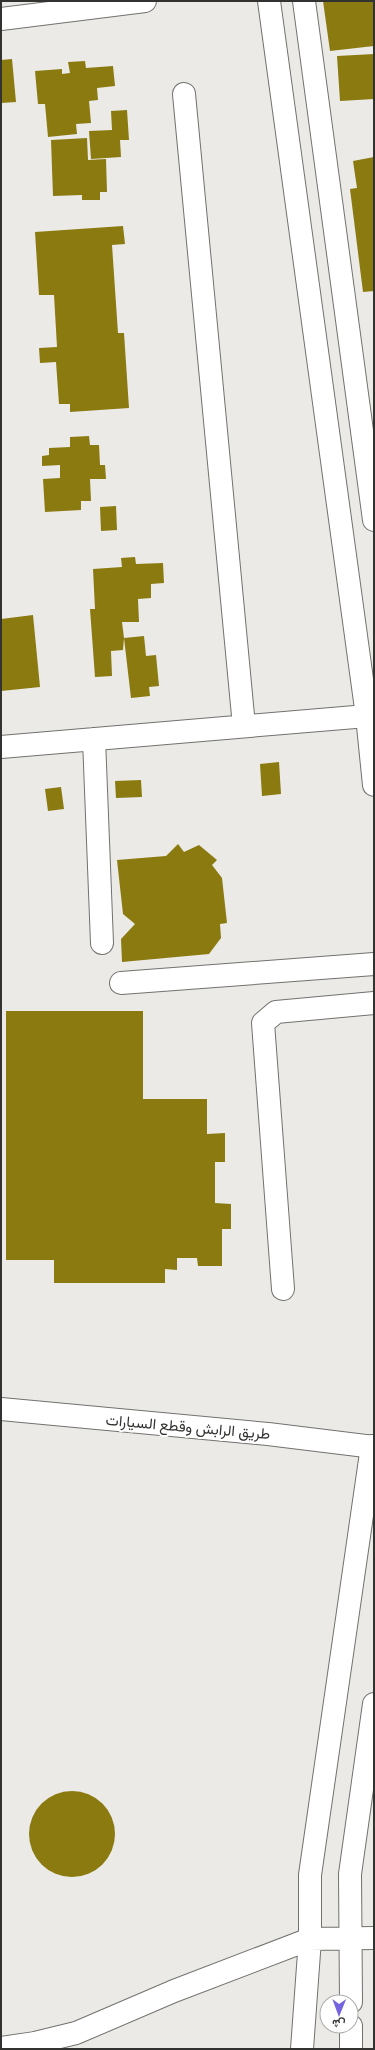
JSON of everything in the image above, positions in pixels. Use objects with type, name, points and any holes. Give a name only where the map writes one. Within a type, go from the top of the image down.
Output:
[{"type":"street","points":[[1,19],[145,1]]},
{"type":"street","points":[[269,1],[367,716],[373,763],[374,785]]},
{"type":"street","points":[[304,1],[374,520]]},
{"type":"street","points":[[184,94],[244,726]]},
{"type":"street","points":[[1,747],[367,716]]},
{"type":"street","points":[[94,739],[102,943]]},
{"type":"street","points":[[121,983],[374,964]]},
{"type":"street","points":[[283,1289],[263,1023],[276,1012],[374,1003]]},
{"type":"street","name":"طريق الرابش وقطع السيارات","points":[[1,1409],[373,1442]]},
{"type":"street","points":[[302,2049],[310,1939],[310,1875],[373,1442]]},
{"type":"street","points":[[351,1994],[350,1874],[374,1704]]},
{"type":"street","points":[[1,2048],[35,2043],[76,2034],[174,1991],[310,1939],[374,1938]]},
{"type":"street","points":[[351,2034],[351,2049]]},
{"type":"building","points":[[323,1],[374,1],[374,46],[330,51]]},
{"type":"building","points":[[374,54],[374,99],[340,101],[337,56]]},
{"type":"building","points":[[12,59],[16,102],[1,103],[1,60]]},
{"type":"building","points":[[85,61],[86,68],[113,66],[115,86],[97,88],[98,100],[89,101],[91,123],[76,124],[77,134],[48,137],[45,104],[38,104],[35,71],[62,69],[62,74],[70,73],[68,62]]},
{"type":"building","points":[[127,110],[129,140],[120,140],[121,157],[91,159],[89,131],[112,130],[111,111]]},
{"type":"building","points":[[87,138],[88,160],[106,159],[107,192],[100,192],[100,200],[82,200],[82,195],[53,196],[51,140]]},
{"type":"building","points":[[374,157],[374,291],[363,292],[350,189],[357,188],[353,161]]},
{"type":"building","points":[[123,226],[125,244],[112,245],[118,333],[124,333],[129,408],[70,412],[70,404],[59,404],[56,362],[40,363],[39,348],[57,347],[54,295],[39,295],[35,232]]},
{"type":"building","points":[[89,436],[90,445],[99,445],[100,465],[105,465],[106,479],[90,479],[91,501],[81,501],[81,510],[45,512],[43,479],[60,478],[60,465],[42,466],[42,456],[49,455],[49,448],[70,447],[70,437]]},
{"type":"building","points":[[116,506],[117,530],[101,531],[100,507]]},
{"type":"building","points":[[135,557],[136,564],[163,563],[164,583],[151,584],[151,598],[138,599],[139,622],[122,622],[124,638],[123,650],[111,651],[112,676],[95,677],[90,609],[95,609],[93,569],[122,567],[121,558]]},
{"type":"building","points":[[33,615],[40,687],[1,691],[1,619]]},
{"type":"building","points":[[144,636],[146,656],[156,655],[159,686],[149,687],[150,696],[131,698],[124,638]]},
{"type":"building","points":[[279,762],[281,794],[262,796],[260,764]]},
{"type":"building","points":[[141,780],[142,797],[116,798],[115,781]]},
{"type":"building","points":[[61,787],[64,809],[48,811],[45,789]]},
{"type":"building","points":[[178,844],[184,852],[199,845],[217,860],[212,865],[222,878],[227,923],[220,924],[221,938],[209,954],[122,962],[121,939],[135,924],[123,914],[117,860],[166,856]]},
{"type":"building","points":[[6,1011],[143,1011],[143,1099],[207,1099],[207,1134],[225,1133],[225,1162],[215,1162],[215,1203],[231,1204],[231,1229],[222,1229],[222,1266],[198,1266],[197,1258],[177,1258],[177,1270],[165,1269],[165,1283],[54,1283],[54,1260],[6,1260]]},
{"type":"building","points":[[72,1791],[88,1794],[96,1798],[108,1810],[112,1818],[115,1834],[112,1850],[108,1858],[96,1870],[88,1874],[72,1877],[56,1874],[48,1870],[36,1858],[32,1850],[29,1834],[32,1818],[36,1810],[48,1798],[56,1794]]}]
